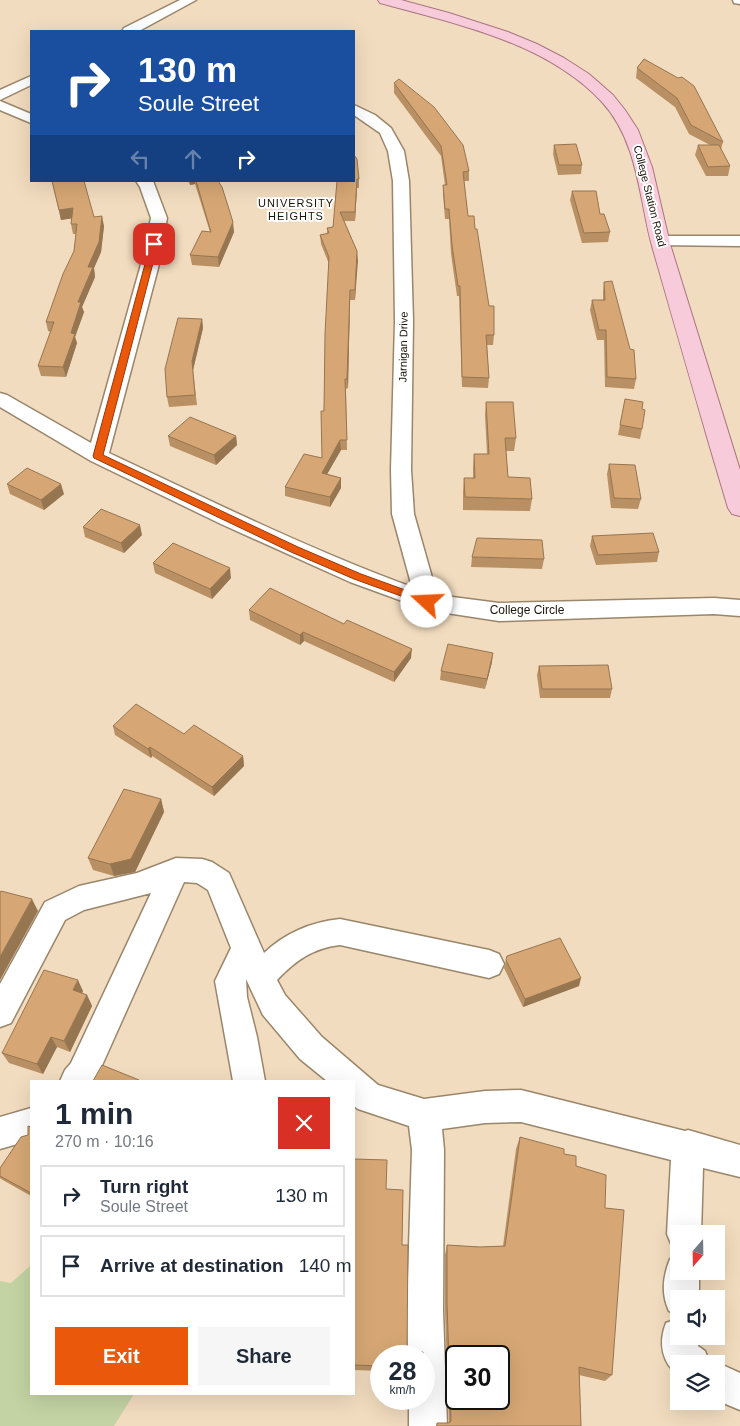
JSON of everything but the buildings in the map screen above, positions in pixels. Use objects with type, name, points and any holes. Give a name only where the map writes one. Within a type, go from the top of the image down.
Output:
[{"type":"main road","name":"College Station Road","points":[[385,0],[507,36],[554,58],[586,79],[614,105],[626,121],[635,139],[661,241],[740,508]]},
{"type":"street","points":[[156,0],[178,6]]},
{"type":"street","points":[[136,30],[190,0]]},
{"type":"street","points":[[0,96],[30,81]]},
{"type":"street","points":[[0,106],[30,118]]},
{"type":"street","name":"Jarnigan Drive","points":[[355,110],[370,118],[386,131],[396,151],[401,181],[404,320],[401,470],[403,514],[427,602]]},
{"type":"street","points":[[98,456],[149,268],[158,218],[148,186],[145,182]]},
{"type":"street","points":[[661,241],[740,241]]},
{"type":"street","name":"College Circle","points":[[0,399],[98,456],[295,550],[427,602],[499,612],[714,606],[740,608]]},
{"type":"street","points":[[77,1080],[82,1074],[176,870]]},
{"type":"street","points":[[0,1013],[55,912],[79,900],[139,886],[176,870],[202,871],[219,882],[246,948],[274,1005],[311,1048],[349,1080]]},
{"type":"street","points":[[260,977],[279,957],[300,942],[327,932],[340,932],[488,964]]},
{"type":"street","points":[[246,948],[230,981],[249,1080]]},
{"type":"street","points":[[355,1086],[369,1098],[424,1115],[485,1107],[521,1106],[688,1146],[740,1161]]},
{"type":"street","points":[[424,1115],[428,1150],[425,1311],[428,1426]]},
{"type":"street","points":[[0,1133],[30,1124]]},
{"type":"street","points":[[684,1225],[688,1146]]},
{"type":"street","points":[[725,1384],[740,1392]]},
{"type":"green space","points":[[30,1266],[30,1395],[133,1395],[114,1426],[0,1426],[0,1281],[11,1283]]},
{"type":"district","name":"UNIVERSITY HEIGHTS","points":[[296,209]]},
{"type":"route","points":[[154,244],[98,456],[295,550],[427,602]]}]
